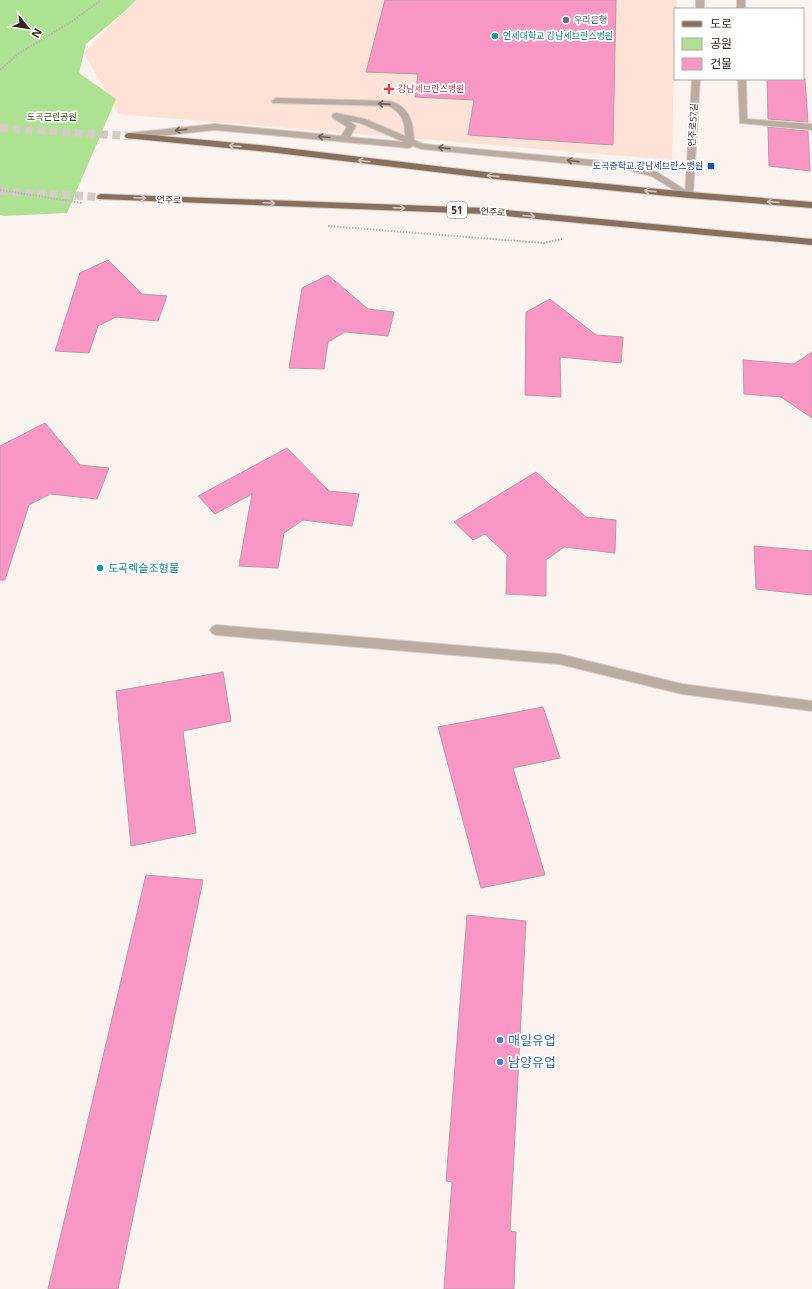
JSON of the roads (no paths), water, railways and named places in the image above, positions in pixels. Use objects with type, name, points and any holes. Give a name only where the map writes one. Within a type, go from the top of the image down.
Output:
[{"type":"main road","points":[[129,136],[269,149],[494,176],[689,195],[812,205]]},
{"type":"main road","name":"언주로","points":[[100,197],[485,211],[812,242]]},
{"type":"street","name":"언주로57길","points":[[689,195],[696,80]]},
{"type":"street","points":[[742,80],[743,121],[812,127]]},
{"type":"street","points":[[276,101],[390,104],[401,108],[409,121],[410,142]]},
{"type":"street","points":[[344,139],[352,126],[336,116],[362,121],[421,146]]},
{"type":"street","points":[[129,136],[215,127],[624,166],[654,174],[689,195]]},
{"type":"street","points":[[216,630],[559,659],[682,689],[812,706]]},
{"type":"tunnel","points":[[0,128],[129,136]]},
{"type":"tunnel","points":[[0,191],[101,197]]},
{"type":"place","name":"우리은행","points":[[566,20]]},
{"type":"place","name":"연세대학교 강남세브란스병원","points":[[495,36]]},
{"type":"place","name":"강남세브란스병원","points":[[389,89]]},
{"type":"place","name":"도곡중학교.강남세브란스병원","points":[[711,166]]},
{"type":"place","name":"도곡렉슬조형물","points":[[100,568]]},
{"type":"place","name":"매일유업","points":[[500,1040]]},
{"type":"place","name":"남양유업","points":[[500,1062]]},
{"type":"park label","name":"도곡근린공원","points":[[52,117]]}]
